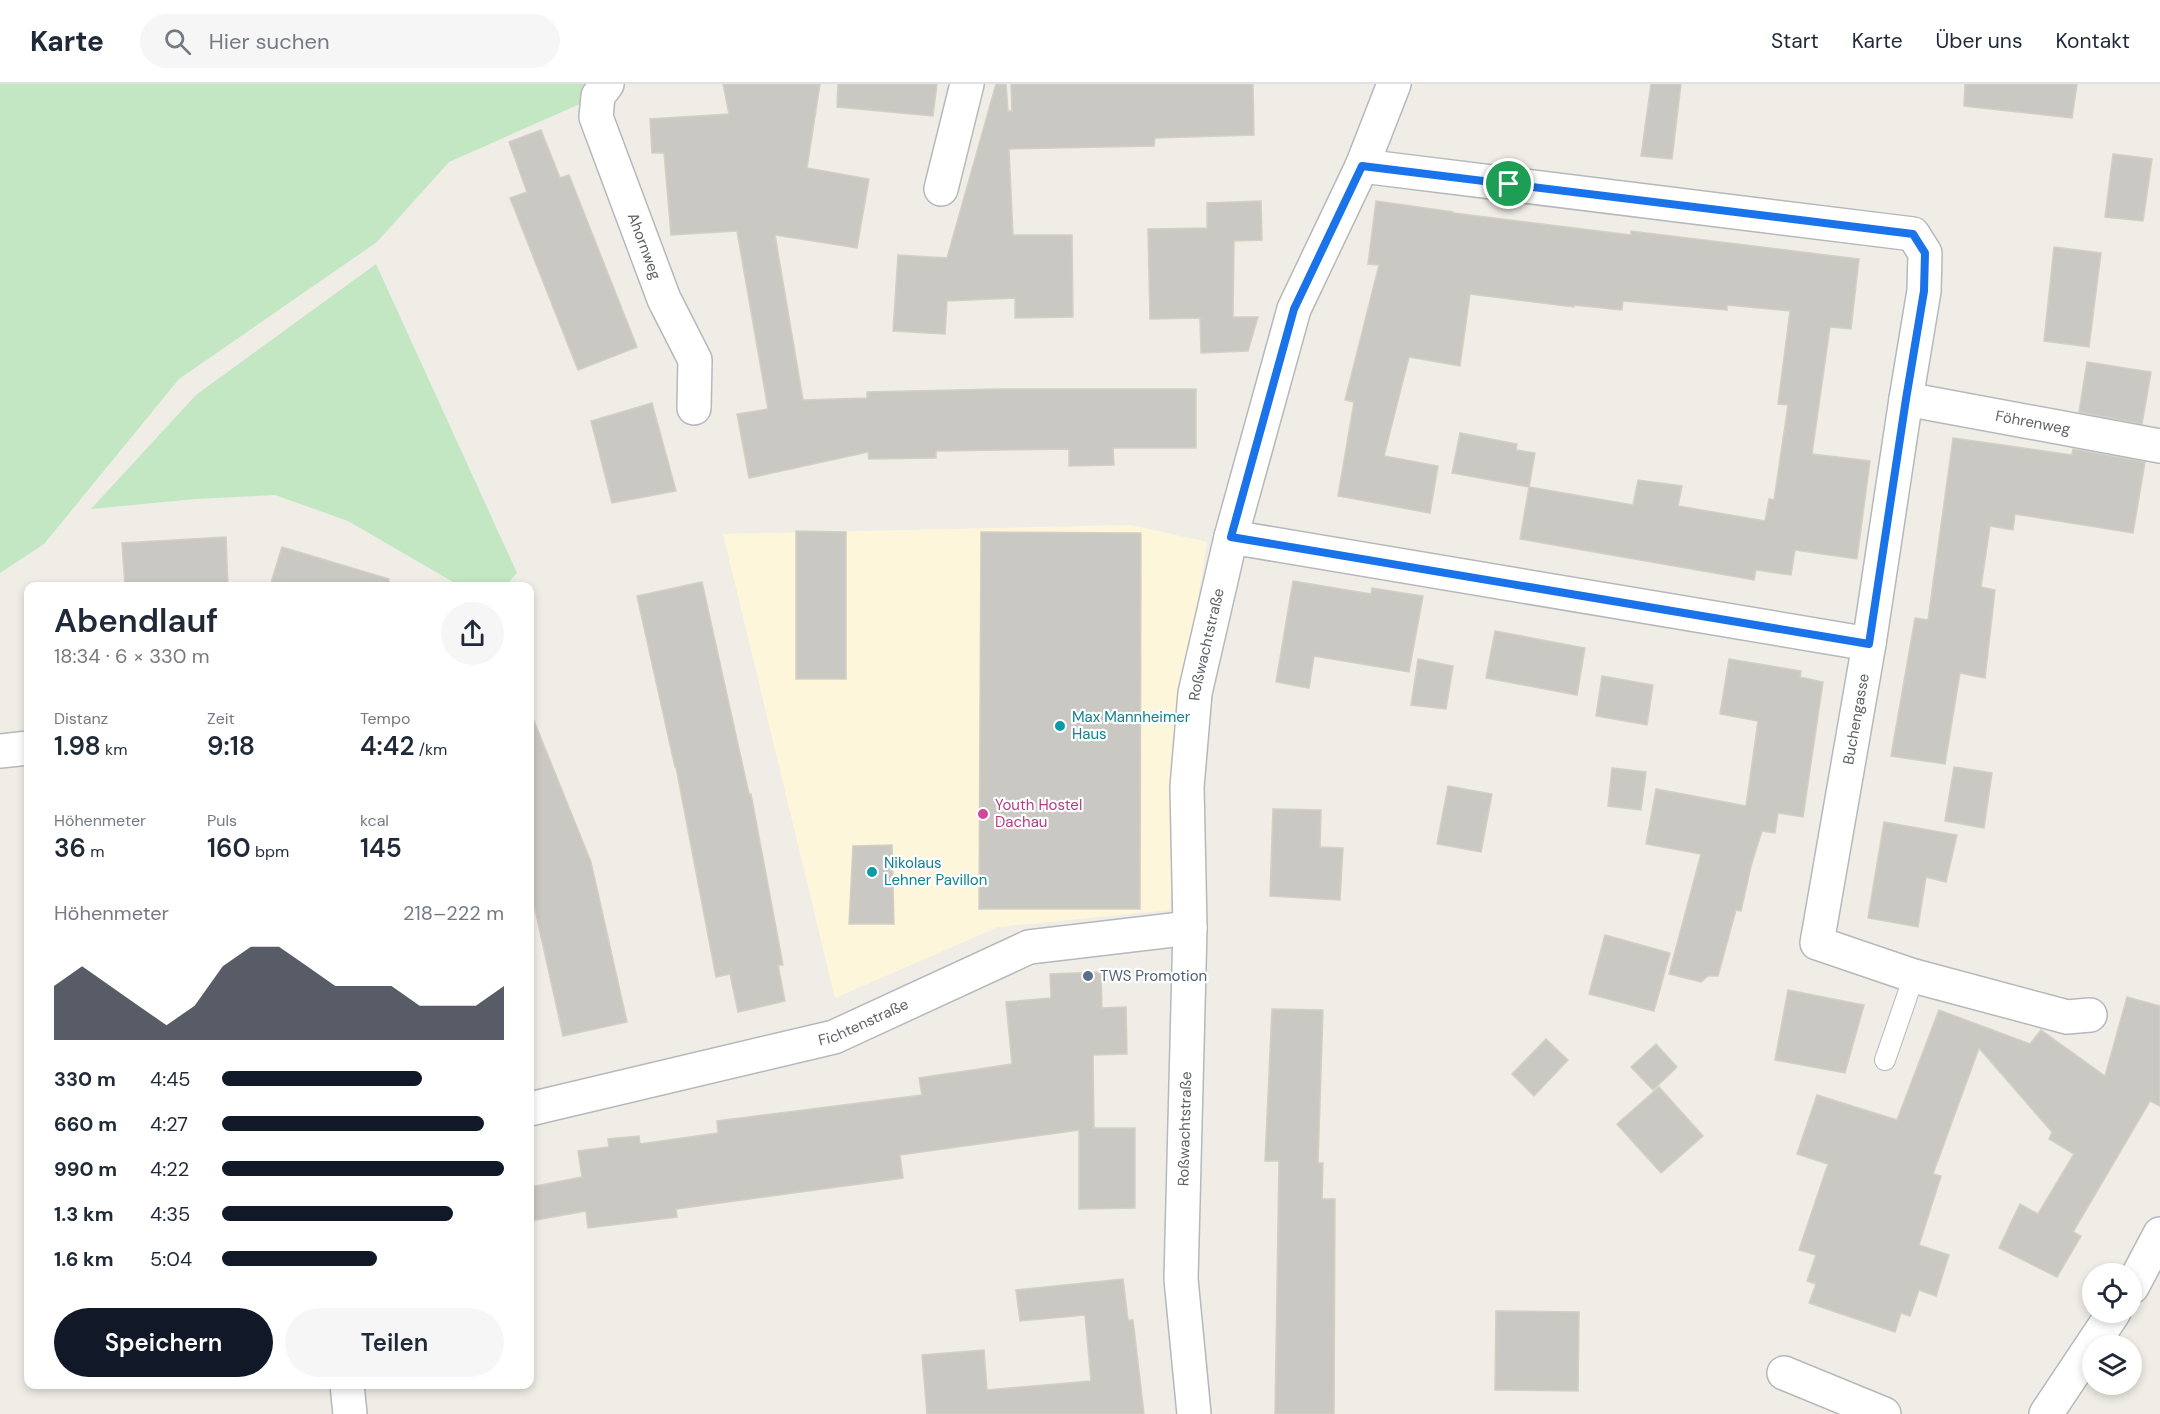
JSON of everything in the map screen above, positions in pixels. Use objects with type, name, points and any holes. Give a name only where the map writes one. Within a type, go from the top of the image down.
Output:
[{"type":"street","name":"Ahornweg","points":[[607,84],[597,96],[596,117],[664,299],[695,360],[694,408]]},
{"type":"street","points":[[941,189],[967,84]]},
{"type":"street","name":"Roßwachtstraße","points":[[1194,1414],[1181,1279],[1190,928],[1186,787],[1195,693],[1231,537],[1294,309],[1362,166],[1394,84]]},
{"type":"street","name":"Buchengasse","points":[[1362,166],[1913,234],[1925,253],[1924,291],[1869,644],[1817,943],[1914,976],[2067,1017],[2090,1015]]},
{"type":"street","name":"Föhrenweg","points":[[1906,399],[2160,446]]},
{"type":"street","points":[[1231,537],[1869,644]]},
{"type":"street","points":[[0,751],[24,748]]},
{"type":"street","name":"Fichtenstraße","points":[[534,1108],[834,1037],[1029,947],[1190,928]]},
{"type":"street","points":[[2142,1268],[2160,1234]]},
{"type":"street","points":[[2046,1414],[2107,1323]]},
{"type":"street","points":[[1784,1373],[1884,1414]]},
{"type":"street","points":[[348,1389],[350,1414]]},
{"type":"lane","points":[[1885,1060],[1914,976]]},
{"type":"shaded area","name":"Youth Hostel Dachau","points":[[1131,525],[1207,542],[1179,718],[1170,910],[998,927],[835,998],[723,534]]},
{"type":"green space","points":[[0,84],[607,84],[598,96],[449,162],[377,242],[179,379],[44,544],[0,573]]},
{"type":"green space","points":[[376,264],[517,573],[509,582],[453,582],[348,521],[275,495],[195,499],[91,509],[196,395]]},
{"type":"building","points":[[723,84],[820,84],[807,168],[869,179],[857,248],[775,235],[803,400],[867,398],[867,392],[1196,389],[1196,448],[1113,448],[1114,465],[1069,466],[1069,449],[936,451],[936,458],[869,459],[868,452],[749,478],[737,414],[768,409],[737,231],[671,235],[664,153],[652,153],[650,119],[729,114]]},
{"type":"building","points":[[838,84],[937,84],[933,116],[837,107]]},
{"type":"building","points":[[996,84],[1006,84],[1008,111],[1012,111],[1011,84],[1253,84],[1254,135],[1155,138],[1154,146],[1009,149],[1013,235],[1072,235],[1073,317],[1015,318],[1015,298],[947,301],[945,334],[893,331],[898,255],[947,258]]},
{"type":"building","points":[[1651,84],[1681,84],[1672,159],[1641,156]]},
{"type":"building","points":[[1965,84],[2077,84],[2072,118],[1964,106]]},
{"type":"building","points":[[541,130],[560,178],[569,175],[637,347],[578,370],[510,198],[527,192],[509,142]]},
{"type":"building","points":[[2113,154],[2152,159],[2143,221],[2105,217]]},
{"type":"building","points":[[1261,201],[1262,240],[1234,241],[1233,317],[1258,317],[1248,351],[1201,353],[1200,318],[1150,319],[1148,229],[1207,228],[1207,203]]},
{"type":"building","points":[[1376,201],[1631,235],[1631,231],[1859,259],[1851,329],[1830,327],[1812,454],[1870,461],[1857,559],[1795,550],[1791,575],[1756,570],[1754,580],[1520,539],[1529,487],[1633,505],[1638,480],[1682,486],[1678,506],[1765,521],[1769,499],[1774,500],[1788,405],[1778,404],[1790,311],[1727,305],[1727,310],[1623,301],[1622,310],[1574,305],[1574,307],[1470,294],[1460,366],[1409,357],[1384,456],[1438,466],[1430,513],[1338,496],[1354,402],[1345,400],[1379,265],[1368,264]]},
{"type":"building","points":[[2054,247],[2101,253],[2089,347],[2044,341]]},
{"type":"building","points":[[2087,362],[2151,372],[2142,424],[2079,412]]},
{"type":"building","points":[[652,403],[676,491],[612,503],[591,421]]},
{"type":"building","points":[[1460,433],[1517,444],[1516,450],[1535,453],[1529,487],[1452,473]]},
{"type":"building","points":[[1953,438],[2072,455],[2073,449],[2145,462],[2133,533],[2015,514],[2013,530],[1990,526],[1981,587],[1995,590],[1985,678],[1960,673],[1945,764],[1891,756],[1915,618],[1928,620]]},
{"type":"building","points":[[796,531],[846,532],[846,679],[796,679]]},
{"type":"building","name":"Max Mannheimer Haus","points":[[981,532],[1141,533],[1140,909],[979,909]]},
{"type":"building","points":[[226,537],[228,582],[125,582],[122,543]]},
{"type":"building","points":[[282,547],[389,579],[389,582],[271,582]]},
{"type":"building","points":[[1293,581],[1371,594],[1372,588],[1423,596],[1409,672],[1314,656],[1309,688],[1276,682]]},
{"type":"building","points":[[702,582],[749,794],[751,794],[783,965],[778,965],[785,1001],[738,1012],[730,974],[716,977],[676,767],[637,596]]},
{"type":"building","points":[[1495,631],[1585,648],[1577,695],[1486,678]]},
{"type":"building","points":[[1418,659],[1453,666],[1446,709],[1411,705]]},
{"type":"building","points":[[1729,659],[1801,671],[1800,677],[1823,682],[1803,817],[1778,813],[1775,833],[1762,831],[1741,911],[1736,910],[1718,976],[1708,976],[1701,982],[1669,974],[1701,854],[1646,844],[1656,789],[1746,806],[1758,721],[1720,714]]},
{"type":"building","points":[[1602,676],[1653,685],[1647,725],[1596,716]]},
{"type":"building","points":[[534,721],[591,862],[627,1022],[563,1036],[534,905]]},
{"type":"building","points":[[1954,767],[1992,773],[1984,828],[1945,821]]},
{"type":"building","points":[[1612,768],[1646,772],[1641,810],[1608,806]]},
{"type":"building","points":[[1448,786],[1492,794],[1481,852],[1437,844]]},
{"type":"building","points":[[1273,809],[1321,810],[1320,847],[1343,848],[1340,900],[1270,896]]},
{"type":"building","points":[[1884,822],[1957,835],[1946,882],[1926,877],[1918,927],[1868,918]]},
{"type":"building","name":"Nikolaus Lehner Pavillon","points":[[892,845],[894,924],[849,924],[853,846]]},
{"type":"building","points":[[1605,935],[1670,953],[1654,1011],[1589,994]]},
{"type":"building","points":[[1101,972],[1102,1008],[1126,1007],[1127,1054],[1093,1055],[1094,1128],[1135,1128],[1135,1208],[1079,1209],[1079,1130],[900,1155],[903,1178],[676,1209],[677,1217],[588,1228],[586,1211],[534,1220],[534,1186],[582,1177],[578,1151],[609,1147],[608,1139],[639,1136],[640,1144],[718,1133],[717,1121],[922,1095],[919,1078],[1012,1064],[1006,1002],[1051,998],[1050,974]]},
{"type":"building","points":[[1788,990],[1864,1005],[1845,1073],[1775,1060]]},
{"type":"building","points":[[2127,997],[2160,1006],[2160,1106],[2150,1101],[2073,1232],[2081,1236],[2057,1277],[1999,1248],[2020,1204],[2038,1214],[2074,1154],[2049,1139],[2052,1132],[1979,1048],[1933,1174],[1941,1176],[1919,1245],[1949,1255],[1936,1296],[1919,1290],[1910,1316],[1901,1313],[1895,1332],[1809,1303],[1816,1284],[1807,1281],[1816,1255],[1799,1250],[1828,1164],[1797,1154],[1817,1095],[1897,1120],[1939,1010],[2030,1044],[2041,1030],[2105,1076]]},
{"type":"building","points":[[1272,1009],[1323,1010],[1318,1163],[1323,1163],[1322,1199],[1335,1199],[1334,1414],[1275,1414],[1279,1161],[1265,1161]]},
{"type":"building","points":[[1546,1039],[1568,1060],[1534,1096],[1512,1074]]},
{"type":"building","points":[[1656,1044],[1677,1067],[1653,1090],[1631,1067]]},
{"type":"building","points":[[1659,1087],[1703,1136],[1661,1173],[1617,1124]]},
{"type":"building","points":[[1123,1279],[1128,1320],[1133,1320],[1144,1414],[927,1414],[922,1355],[984,1350],[987,1390],[1091,1381],[1085,1315],[1020,1321],[1016,1290]]},
{"type":"building","points":[[1496,1311],[1579,1312],[1578,1391],[1495,1390]]},
{"type":"place","name":"Max Mannheimer Haus","points":[[1060,726]]},
{"type":"place","name":"Youth Hostel Dachau","points":[[983,814]]},
{"type":"place","name":"Nikolaus Lehner Pavillon","points":[[872,872]]},
{"type":"place","name":"TWS Promotion","points":[[1088,976]]},
{"type":"route","points":[[1362,166],[1509,184],[1913,234],[1925,253],[1924,291],[1869,644],[1231,537],[1294,309],[1362,166]]}]
